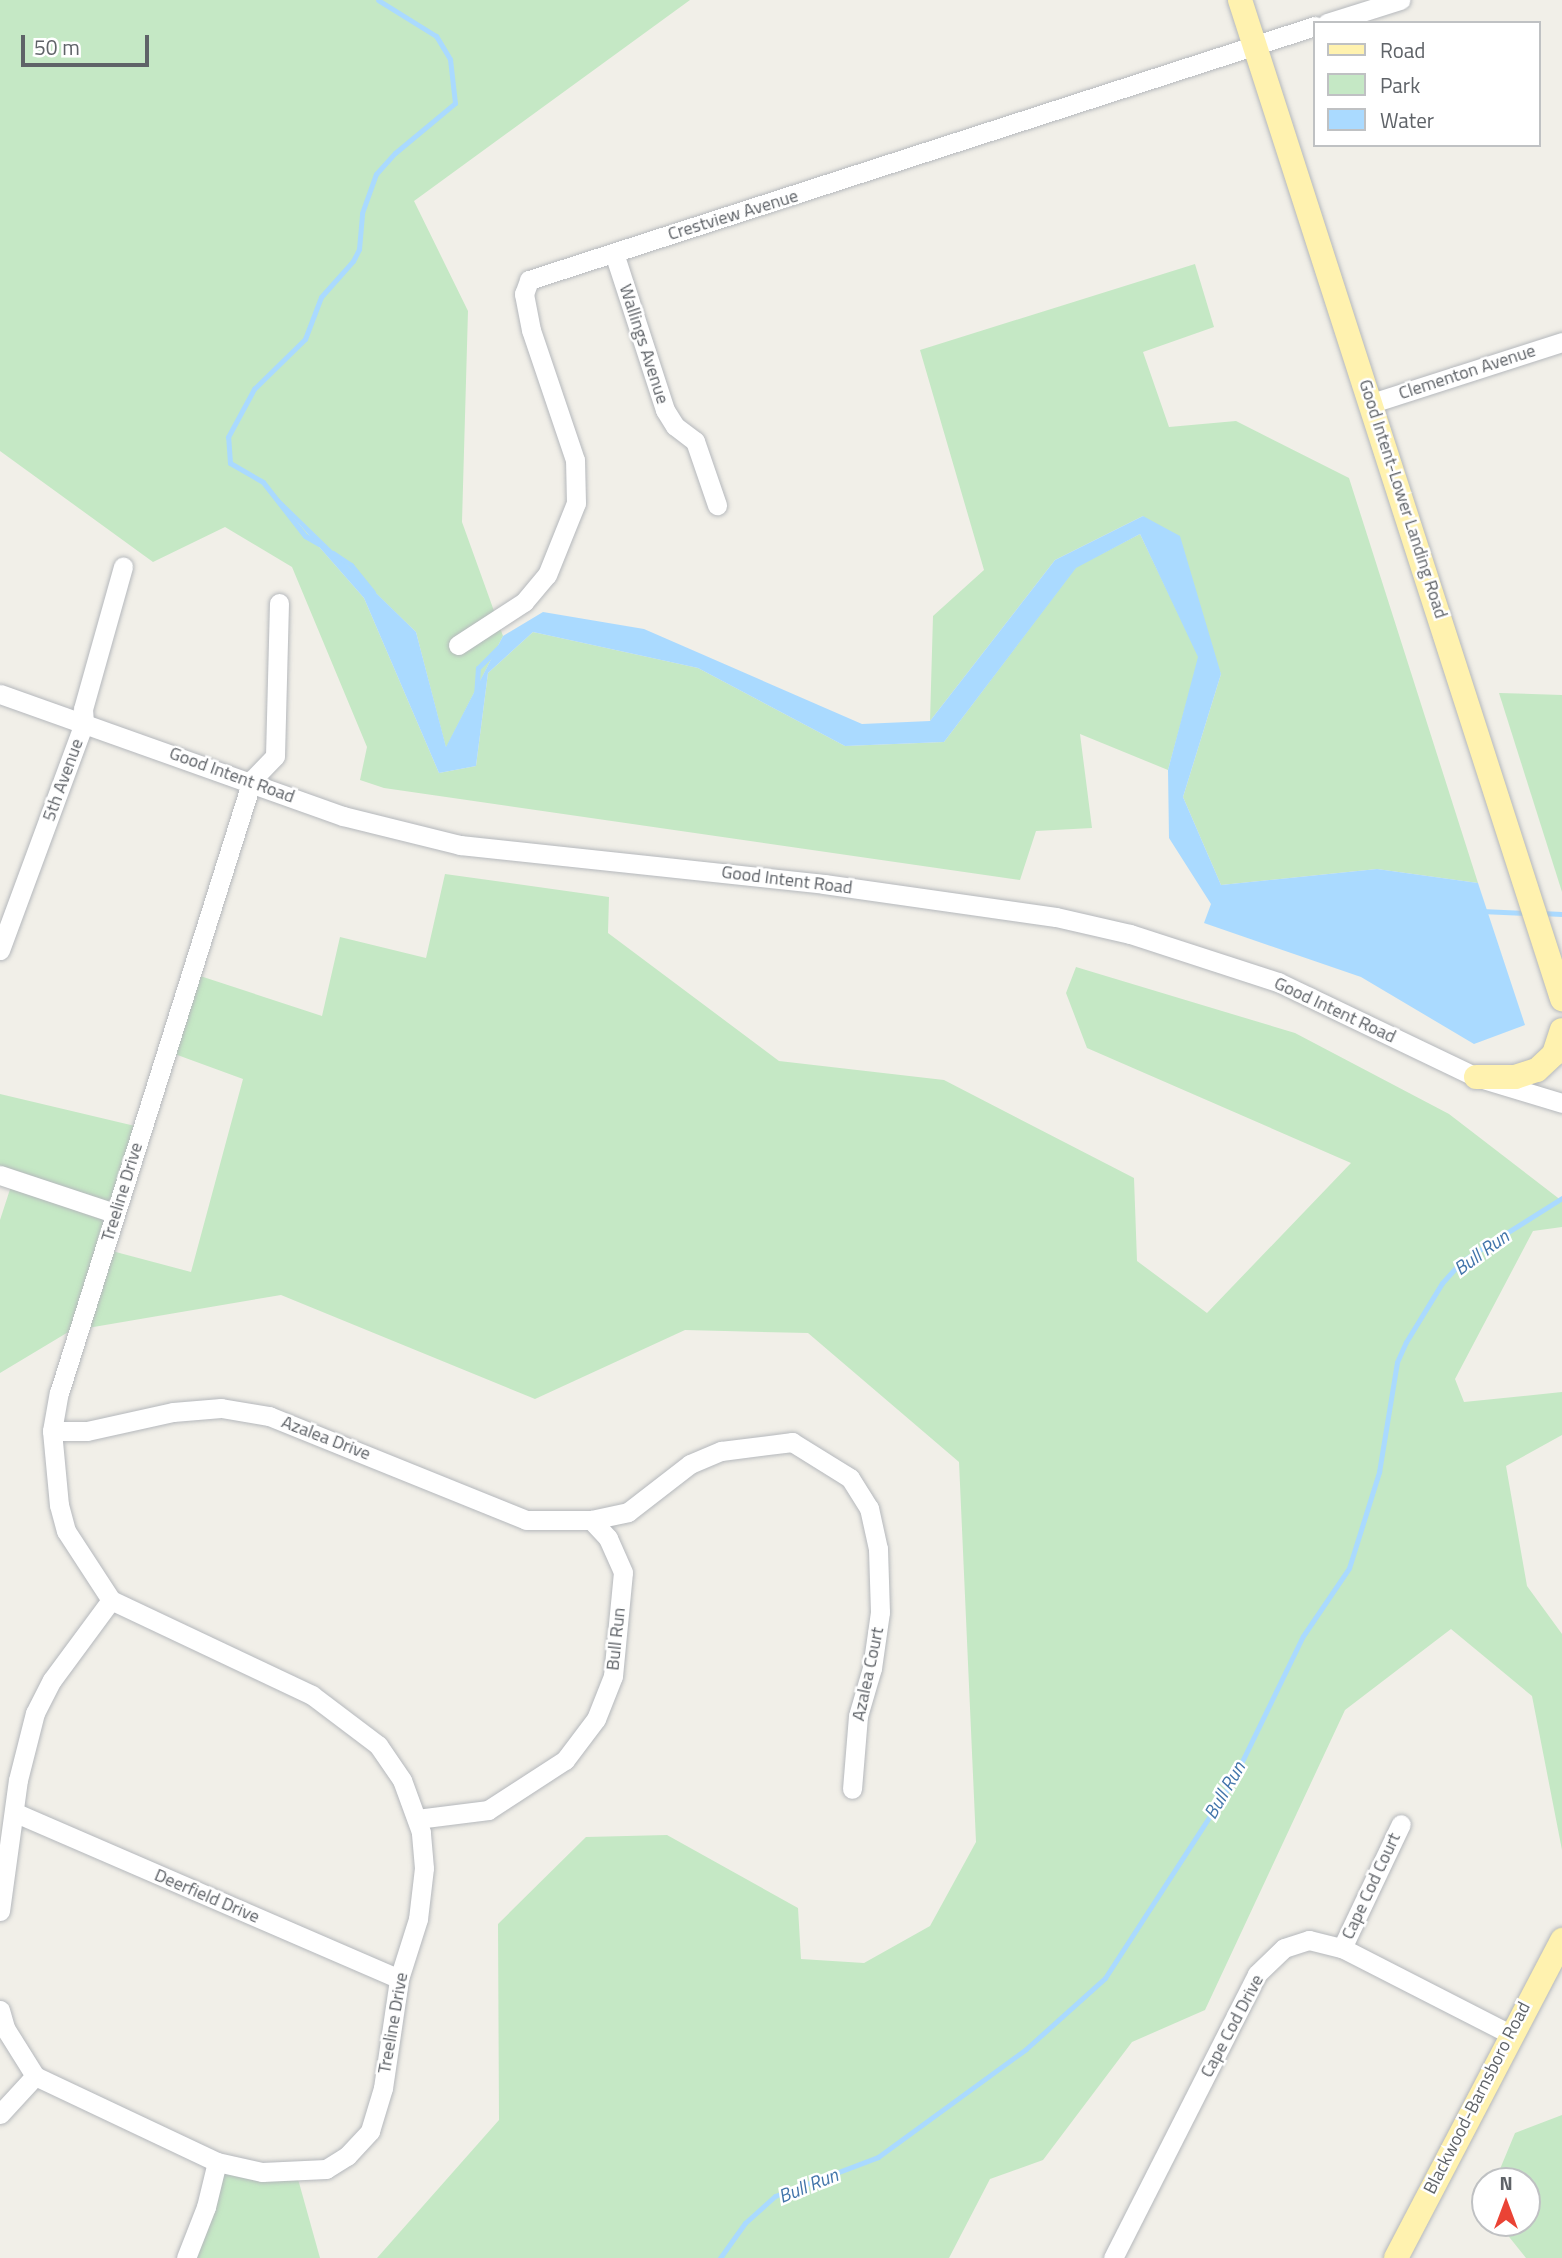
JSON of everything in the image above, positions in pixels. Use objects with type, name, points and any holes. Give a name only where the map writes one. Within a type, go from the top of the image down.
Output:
[{"type":"main road","name":"Good Intent-Lower Landing Road","points":[[1240,0],[1372,402],[1523,884],[1562,999]]},
{"type":"main road","points":[[1475,1077],[1515,1077],[1538,1070],[1554,1054],[1562,1030]]},
{"type":"main road","name":"Blackwood-Barnsboro Road","points":[[1396,2258],[1510,2034],[1562,1940]]},
{"type":"street","points":[[1333,21],[1400,0]]},
{"type":"street","name":"Crestview Avenue","points":[[458,645],[524,601],[547,575],[576,503],[575,460],[531,330],[524,294],[529,280],[1314,26]]},
{"type":"street","name":"Wallings Avenue","points":[[614,253],[665,410],[675,426],[695,442],[717,505]]},
{"type":"street","name":"Clementon Avenue","points":[[1372,402],[1562,342]]},
{"type":"street","name":"5th Avenue","points":[[0,950],[84,723],[83,709],[123,567]]},
{"type":"street","points":[[252,780],[275,756],[279,603]]},
{"type":"street","name":"Good Intent Road","points":[[0,694],[252,780],[342,816],[460,845],[863,889],[1056,917],[1130,934],[1278,982],[1475,1077],[1562,1103]]},
{"type":"street","name":"Treeline Drive","points":[[35,2076],[217,2162],[262,2172],[326,2169],[347,2157],[370,2131],[383,2088],[399,1979],[419,1906],[424,1868],[417,1819],[402,1780],[378,1745],[312,1695],[111,1600],[66,1531],[52,1431],[114,1213],[252,780]]},
{"type":"street","points":[[0,1175],[114,1213]]},
{"type":"street","name":"Azalea Drive","points":[[52,1431],[87,1431],[173,1412],[221,1408],[270,1416],[340,1441],[483,1506],[526,1520],[591,1520]]},
{"type":"street","name":"Azalea Court","points":[[591,1520],[628,1512],[690,1464],[722,1451],[792,1442],[850,1478],[869,1508],[878,1549],[880,1612],[872,1668],[858,1716],[852,1789]]},
{"type":"street","name":"Bull Run","points":[[417,1819],[488,1810],[565,1760],[596,1719],[613,1676],[623,1572],[608,1538],[591,1520]]},
{"type":"street","points":[[0,1911],[16,1813],[18,1780],[35,1713],[52,1679],[111,1600]]},
{"type":"street","name":"Deerfield Drive","points":[[16,1813],[399,1979]]},
{"type":"street","name":"Cape Cod Court","points":[[1342,1948],[1401,1824]]},
{"type":"street","name":"Cape Cod Drive","points":[[1113,2258],[1257,1974],[1274,1955],[1295,1942],[1326,1942],[1342,1948],[1510,2034]]},
{"type":"street","points":[[0,2010],[5,2028],[35,2076],[0,2114]]},
{"type":"street","points":[[186,2258],[206,2207],[217,2162]]},
{"type":"green space","points":[[0,0],[690,0],[414,201],[468,311],[462,522],[503,636],[446,748],[416,632],[272,493],[364,598],[439,773],[476,766],[488,673],[533,632],[698,668],[845,746],[944,742],[1076,567],[1140,534],[1199,657],[1168,770],[1080,734],[1092,828],[1036,831],[1020,880],[384,788],[360,780],[367,747],[292,567],[225,527],[153,562],[0,451]]},
{"type":"green space","points":[[1195,264],[1214,327],[1143,352],[1169,427],[1236,421],[1349,478],[1478,883],[1377,869],[1221,885],[1183,797],[1221,674],[1143,516],[1055,560],[930,721],[933,616],[984,570],[920,350]]},
{"type":"green space","points":[[1499,693],[1562,695],[1562,892]]},
{"type":"green space","points":[[445,874],[609,897],[608,933],[779,1061],[944,1080],[1134,1178],[1137,1261],[1207,1313],[1351,1163],[1087,1048],[1066,993],[1076,967],[1295,1033],[1449,1114],[1562,1201],[1562,1227],[1533,1231],[1455,1379],[1464,1402],[1562,1392],[1562,1435],[1506,1466],[1527,1586],[1562,1634],[1562,1850],[1532,1696],[1451,1629],[1345,1710],[1205,2010],[1132,2042],[1043,2160],[990,2179],[949,2258],[377,2258],[499,2120],[498,1924],[586,1837],[667,1835],[798,1908],[801,1959],[864,1963],[930,1926],[976,1842],[959,1462],[808,1333],[685,1330],[535,1399],[281,1295],[70,1331],[0,1373],[0,1220],[15,1174],[0,1169],[0,1094],[135,1126],[97,1247],[191,1272],[243,1079],[161,1049],[188,972],[322,1016],[340,937],[426,958]]},
{"type":"green space","points":[[1562,2115],[1562,2258],[1526,2258],[1509,2237],[1541,2237],[1541,2167],[1501,2167],[1515,2133]]},
{"type":"green space","points":[[218,2168],[298,2179],[320,2258],[183,2258]]},
{"type":"water","points":[[263,483],[416,632],[446,747],[503,636],[543,612],[644,629],[862,724],[930,721],[1055,560],[1143,516],[1180,536],[1221,674],[1183,797],[1221,885],[1377,869],[1478,883],[1525,1025],[1474,1044],[1361,977],[1204,923],[1211,904],[1169,838],[1168,770],[1198,657],[1140,534],[1076,568],[944,742],[845,746],[698,668],[533,632],[488,673],[476,766],[439,773],[364,598]]},
{"type":"waterway","points":[[319,544],[305,536],[263,482],[230,463],[228,437],[254,389],[305,339],[321,297],[353,261],[359,249],[362,213],[376,174],[395,153],[455,103],[450,59],[436,36],[378,0]]},
{"type":"waterway","points":[[333,553],[351,565],[373,592]]},
{"type":"waterway","points":[[476,696],[478,668],[500,646]]},
{"type":"waterway","points":[[1481,911],[1527,913]]},
{"type":"waterway","points":[[1541,913],[1562,914]]},
{"type":"waterway","name":"Bull Run","points":[[720,2258],[745,2223],[775,2196],[878,2157],[1026,2049],[1105,1978],[1232,1782],[1303,1636],[1349,1568],[1379,1472],[1397,1362],[1406,1342],[1442,1283],[1462,1261],[1562,1198]]}]
